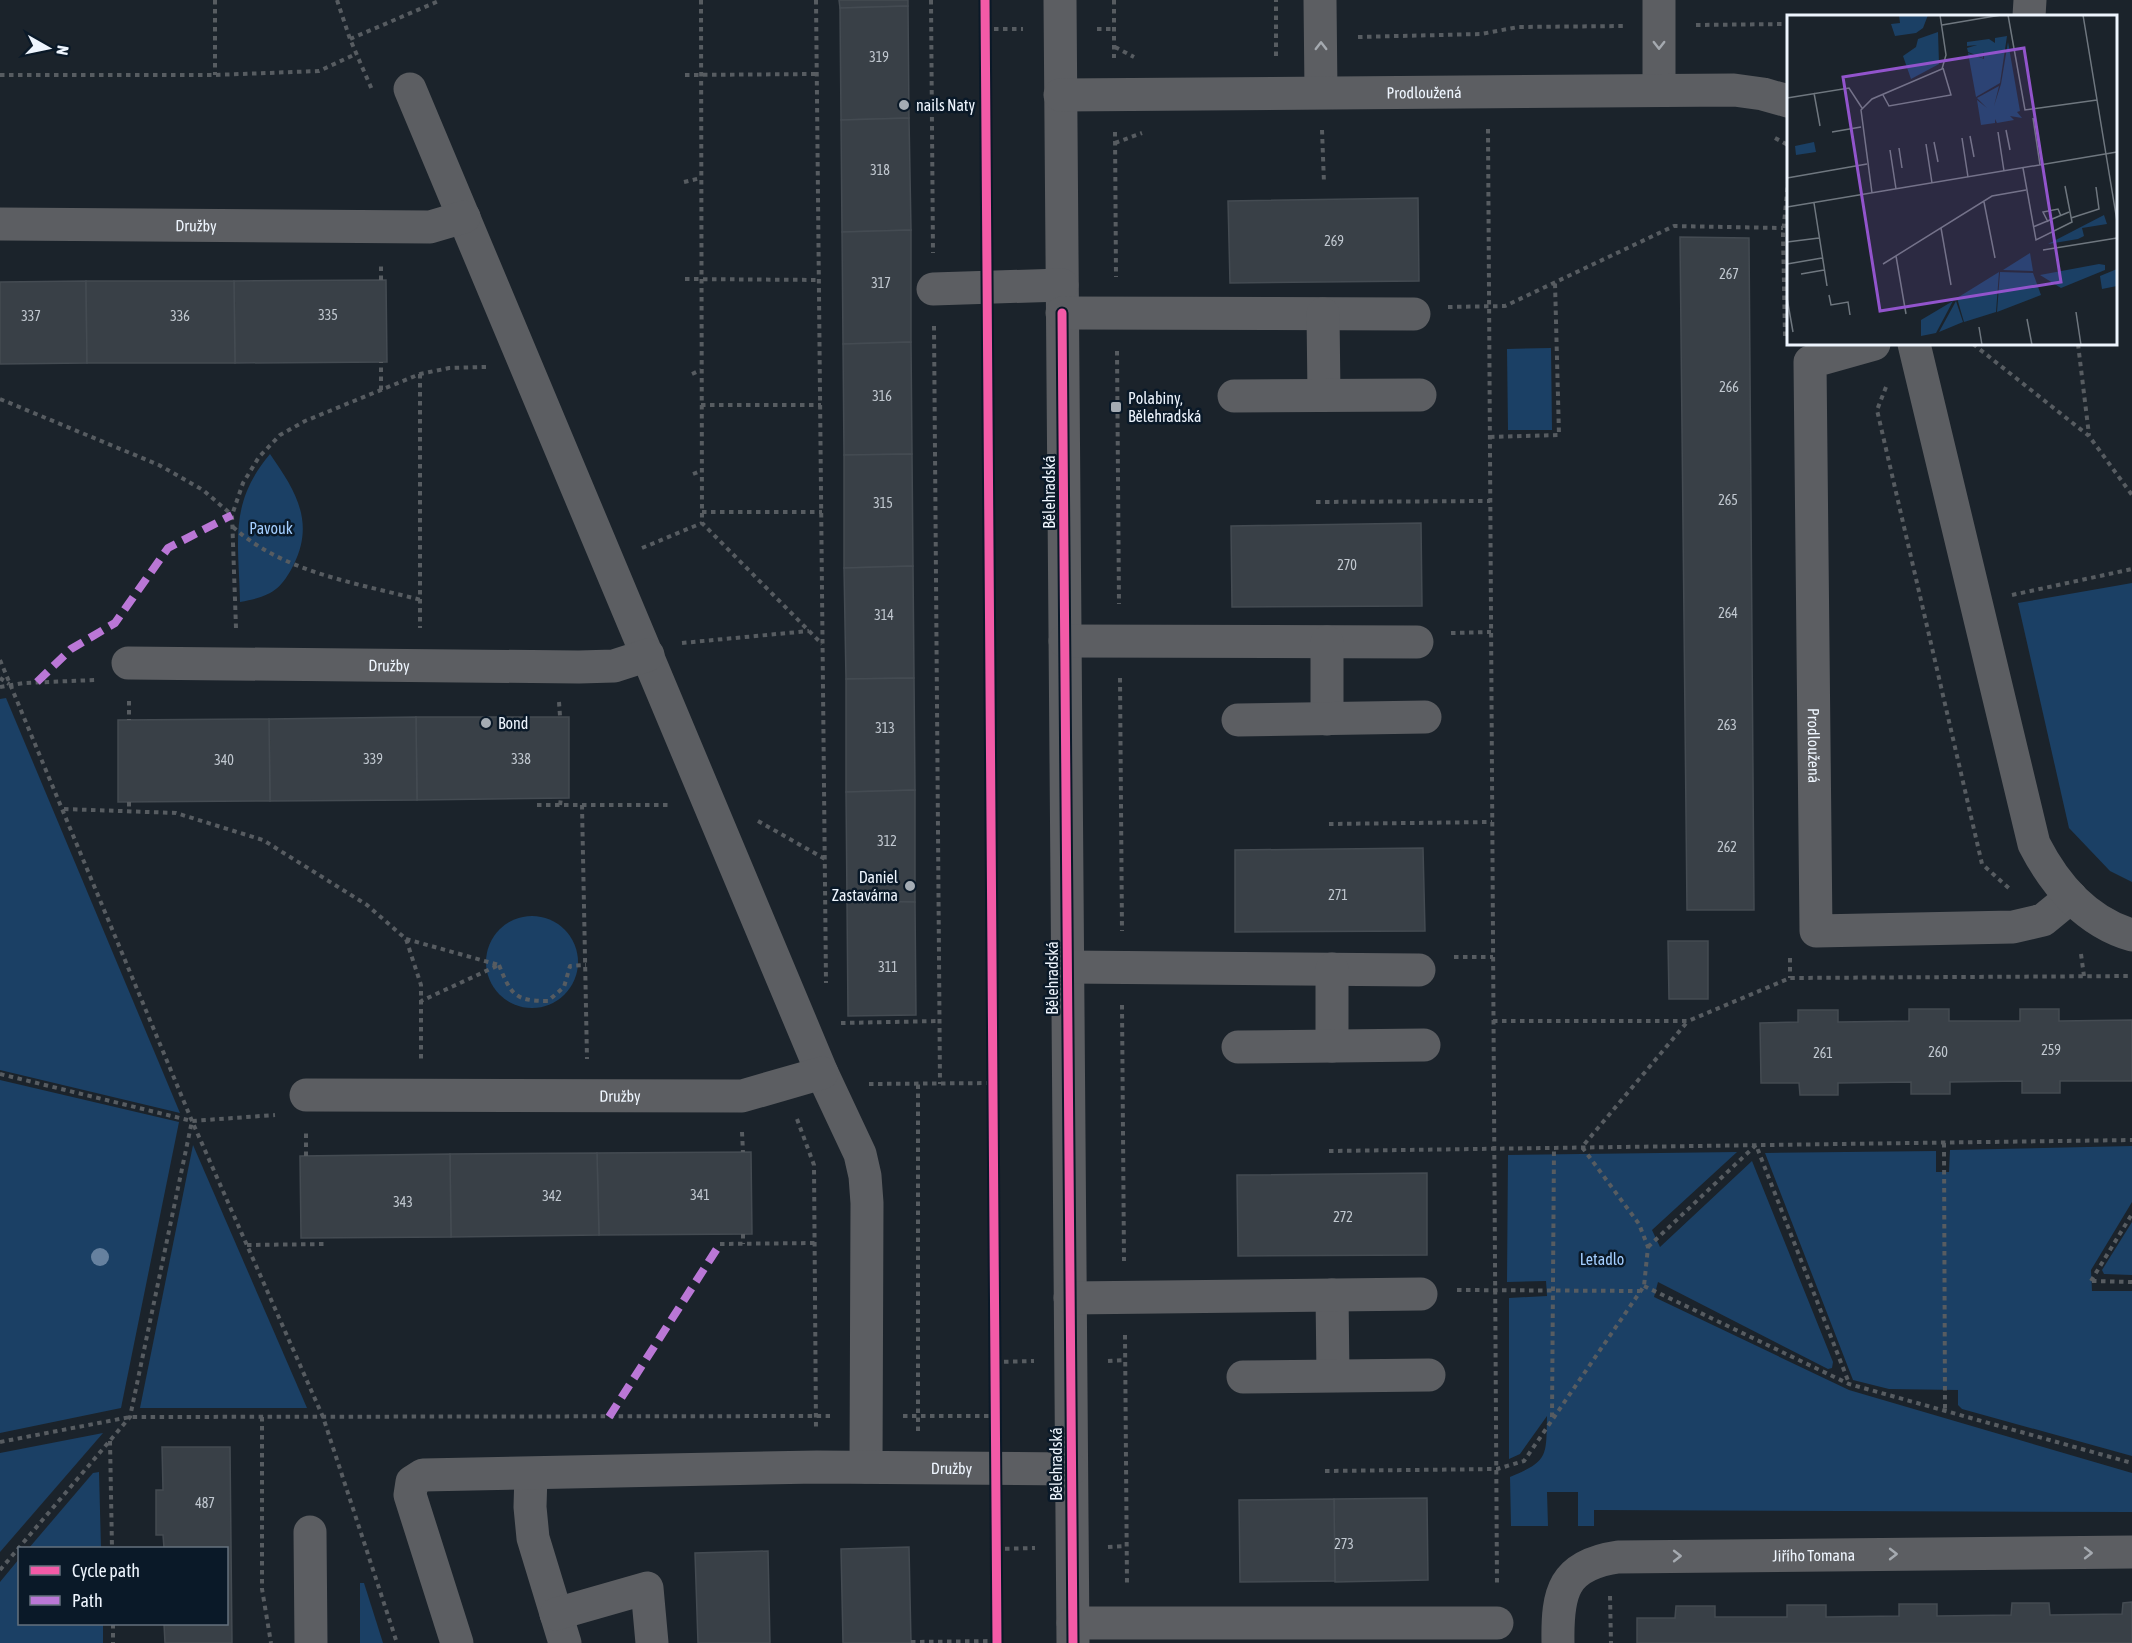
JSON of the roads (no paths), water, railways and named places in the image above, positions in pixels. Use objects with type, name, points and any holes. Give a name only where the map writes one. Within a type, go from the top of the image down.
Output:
[{"type":"street","name":"Bělehradská","points":[[1060,0],[1073,1633]]},
{"type":"street","points":[[1320,0],[1321,107]]},
{"type":"street","points":[[2029,15],[2030,0]]},
{"type":"street","points":[[1659,13],[1659,90]]},
{"type":"street","points":[[410,89],[822,1073],[860,1154],[865,1176],[866,1467]]},
{"type":"street","name":"Prodloužená","points":[[1060,95],[1321,107],[1659,90],[1734,90],[1763,94],[1787,101]]},
{"type":"street","name":"Družby","points":[[0,224],[430,227],[464,217]]},
{"type":"street","points":[[933,289],[1062,299],[1116,313],[1414,315]]},
{"type":"street","points":[[1323,314],[1324,395]]},
{"type":"street","name":"Prodloužená","points":[[1870,345],[1810,362],[1816,931],[1995,930],[2043,920],[2071,897]]},
{"type":"street","points":[[1914,345],[2034,844],[2046,866],[2071,897],[2100,921],[2132,935]]},
{"type":"street","points":[[1234,396],[1420,395]]},
{"type":"street","points":[[1065,641],[1416,642]]},
{"type":"street","points":[[1327,642],[1327,719]]},
{"type":"street","name":"Družby","points":[[128,663],[614,666],[648,655]]},
{"type":"street","points":[[1239,720],[1425,717]]},
{"type":"street","points":[[1067,967],[1419,970]]},
{"type":"street","points":[[1332,969],[1332,1046]]},
{"type":"street","points":[[1238,1047],[1424,1045]]},
{"type":"street","name":"Družby","points":[[295,1105],[422,1095],[742,1096],[822,1073]]},
{"type":"street","points":[[1070,1298],[1421,1294]]},
{"type":"street","points":[[1332,1295],[1333,1375]]},
{"type":"street","points":[[1243,1377],[1429,1375]]},
{"type":"street","name":"Družby","points":[[458,1643],[412,1502],[412,1482],[416,1478],[430,1475],[866,1467],[1071,1469]]},
{"type":"street","points":[[531,1474],[530,1507],[533,1538],[561,1628],[647,1588],[652,1643]]},
{"type":"street","points":[[310,1532],[311,1643]]},
{"type":"street","name":"Jiřího Tomana","points":[[1558,1643],[1557,1621],[1566,1585],[1577,1571],[1594,1561],[1618,1557],[2132,1552]]},
{"type":"street","points":[[1073,1633],[1127,1623],[1497,1623]]},
{"type":"place","name":"nails Naty","points":[[904,105]]},
{"type":"place","name":"Polabiny, Bělehradská","points":[[1116,407]]},
{"type":"place","name":"Bond","points":[[486,723]]},
{"type":"place","name":"Daniel Zastavárna","points":[[910,886]]},
{"type":"park label","name":"Pavouk","points":[[271,528]]},
{"type":"park label","name":"Letadlo","points":[[1602,1259]]}]
